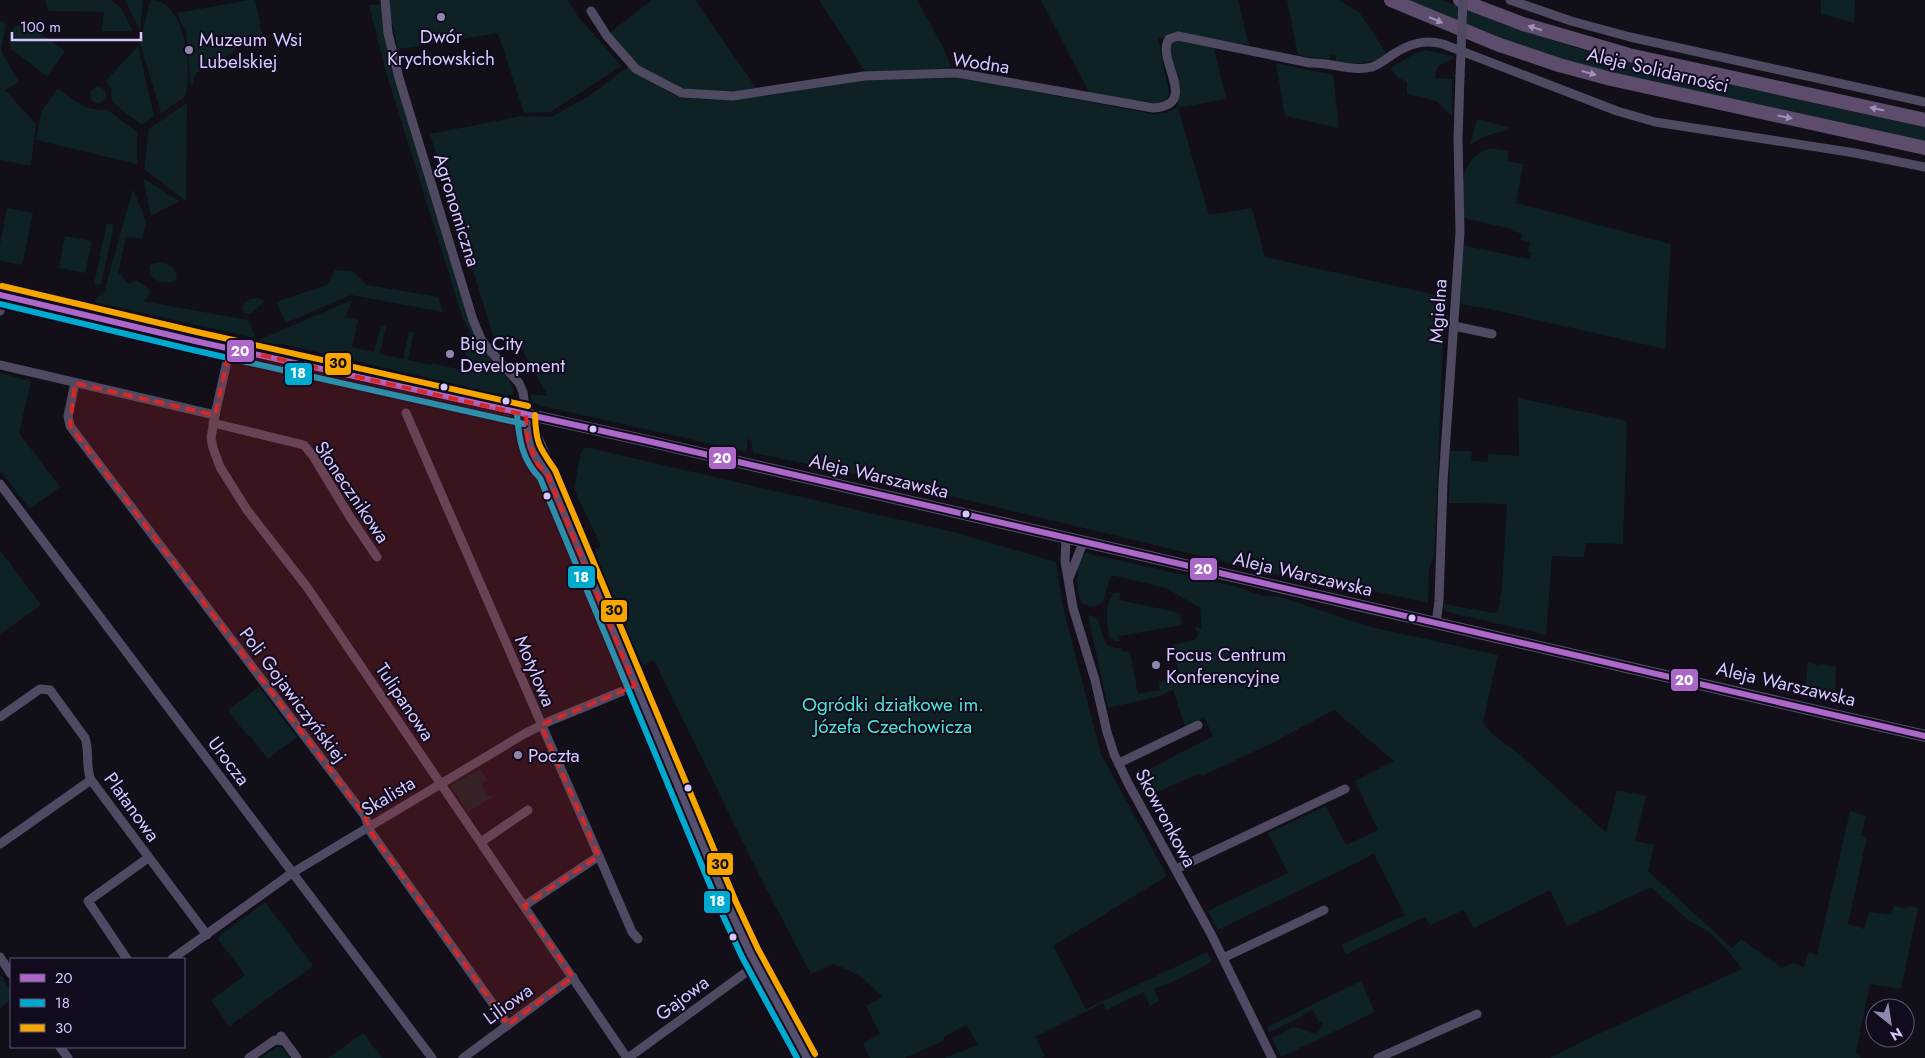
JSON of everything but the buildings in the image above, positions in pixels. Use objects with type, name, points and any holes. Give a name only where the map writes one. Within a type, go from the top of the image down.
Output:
[{"type":"main road","name":"Aleja Solidarności","points":[[1391,0],[1489,41],[1536,58],[1602,77],[1925,148]]},
{"type":"main road","name":"Aleja Solidarności","points":[[1461,0],[1544,31],[1629,55],[1925,120]]},
{"type":"street","name":"Agronomiczna","points":[[385,0],[388,33],[399,78],[473,320],[486,346],[519,383],[523,392],[526,414]]},
{"type":"street","name":"Mgielna","points":[[1436,623],[1439,601],[1444,482],[1460,232],[1458,139],[1461,0]]},
{"type":"street","points":[[1510,0],[1571,22],[1630,37],[1925,102]]},
{"type":"street","name":"Wodna","points":[[592,11],[607,36],[636,70],[682,93],[733,96],[864,76],[957,73],[1153,108],[1164,108],[1175,96],[1176,89],[1166,48],[1169,39],[1178,36],[1310,63],[1326,63],[1356,68],[1371,67],[1412,44],[1435,42],[1617,111],[1655,122],[1855,153],[1925,167]]},
{"type":"street","name":"Aleja Warszawska","points":[[2,295],[1925,736]]},
{"type":"street","points":[[0,311],[2,295]]},
{"type":"street","points":[[1454,326],[1492,334]]},
{"type":"street","name":"Tulipanowa","points":[[230,348],[211,438],[216,458],[234,490],[307,586],[628,1058]]},
{"type":"street","name":"Słonecznikowa","points":[[0,366],[75,383],[214,419],[304,445],[377,557]]},
{"type":"street","name":"Poli Gojawiczyńskiej","points":[[75,383],[68,416],[70,426],[352,798],[365,816],[368,827],[508,1025]]},
{"type":"street","name":"Motylowa","points":[[406,413],[632,932],[638,939]]},
{"type":"street","points":[[526,414],[548,464],[546,473],[728,906],[756,965],[807,1058]]},
{"type":"street","name":"Urocza","points":[[0,484],[432,1058]]},
{"type":"street","name":"Skowronkowa","points":[[1066,539],[1065,561],[1073,608],[1095,680],[1107,732],[1119,763],[1223,958],[1269,1057]]},
{"type":"street","points":[[1068,580],[1083,543]]},
{"type":"street","name":"Skalista","points":[[173,958],[292,873],[541,725],[635,686]]},
{"type":"street","name":"Platanowa","points":[[0,717],[40,689],[50,690],[85,738],[91,780],[207,935]]},
{"type":"street","points":[[1119,763],[1198,725]]},
{"type":"street","points":[[0,844],[91,780]]},
{"type":"street","points":[[1176,869],[1345,789]]},
{"type":"street","points":[[482,842],[528,810]]},
{"type":"street","points":[[524,906],[599,856]]},
{"type":"street","points":[[126,958],[88,901],[148,858]]},
{"type":"street","points":[[1223,958],[1324,910]]},
{"type":"street","points":[[0,957],[10,972]]},
{"type":"street","name":"Gajowa","points":[[628,1058],[756,965]]},
{"type":"street","name":"Liliowa","points":[[463,1058],[573,977]]},
{"type":"street","points":[[1378,1058],[1477,1014]]},
{"type":"street","points":[[249,1058],[275,1040],[282,1038],[297,1058]]},
{"type":"highlighted area","points":[[230,348],[526,415],[528,441],[538,465],[547,473],[635,686],[541,725],[599,856],[524,906],[573,977],[508,1025],[370,831],[365,816],[70,426],[75,383],[215,415]]},
{"type":"green space","points":[[46,0],[111,0],[122,9],[132,31],[102,31],[104,12],[49,11]]},
{"type":"green space","points":[[125,0],[143,0],[140,31]]},
{"type":"green space","points":[[150,0],[162,3],[172,12],[179,24],[187,55],[188,71],[185,97],[161,113],[140,43]]},
{"type":"green space","points":[[255,0],[263,38],[245,41],[232,53],[196,73],[191,88],[186,33],[177,13]]},
{"type":"green space","points":[[389,0],[567,0],[579,18],[622,66],[550,112],[524,113],[498,33],[398,49],[388,6]]},
{"type":"green space","points":[[652,0],[695,0],[756,88],[732,92],[682,90],[638,67],[611,35],[611,32]]},
{"type":"green space","points":[[819,0],[917,0],[944,49],[951,66],[948,69],[866,73]]},
{"type":"green space","points":[[1041,0],[1238,0],[1249,45],[1177,34],[1158,39],[1169,93],[1166,101],[1160,105],[1090,94]]},
{"type":"green space","points":[[1287,0],[1338,0],[1359,12],[1387,54],[1374,61],[1356,63],[1336,61],[1336,56],[1330,55],[1329,60],[1298,55]]},
{"type":"green space","points":[[1403,0],[1443,0],[1505,25],[1587,51],[1641,65],[1925,126],[1925,144],[1619,78],[1491,37]]},
{"type":"green space","points":[[1821,0],[1855,0],[1854,23],[1821,14]]},
{"type":"green space","points":[[385,4],[388,33],[481,339],[474,339],[463,319],[386,72],[369,5]]},
{"type":"green space","points":[[0,20],[6,24],[1,51],[19,82],[5,90],[36,124],[31,166],[0,160]]},
{"type":"green space","points":[[27,23],[65,51],[47,76],[11,49],[9,39],[11,31],[17,26]]},
{"type":"green space","points":[[1177,39],[1214,47],[1226,99],[1178,108],[1209,215],[1252,208],[1265,257],[1445,297],[1434,557],[1429,568],[1428,603],[1328,581],[1321,585],[871,477],[753,453],[751,440],[747,439],[747,452],[531,402],[530,394],[548,396],[523,351],[494,338],[430,134],[521,116],[551,117],[589,96],[629,66],[673,95],[683,98],[728,100],[864,80],[961,78],[1153,114],[1167,113],[1178,107],[1178,97],[1167,51],[1173,41]]},
{"type":"green space","points":[[138,46],[154,116],[142,125],[112,102],[111,88],[106,81]]},
{"type":"green space","points":[[1425,50],[1453,56],[1453,59],[1440,65],[1436,74],[1436,78],[1452,79],[1452,116],[1436,101],[1407,94],[1407,82],[1397,77],[1390,68]]},
{"type":"green space","points":[[1276,63],[1333,75],[1339,128],[1285,116]]},
{"type":"green space","points":[[98,87],[106,95],[98,103],[90,95]]},
{"type":"green space","points":[[58,88],[74,101],[86,107],[99,110],[106,109],[137,132],[137,164],[36,140],[41,112]]},
{"type":"green space","points":[[187,103],[186,201],[144,169],[149,129]]},
{"type":"green space","points":[[1477,119],[1508,127],[1508,130],[1483,137],[1470,146]]},
{"type":"green space","points":[[1490,148],[1508,151],[1508,161],[1523,164],[1516,203],[1671,244],[1665,349],[1485,308],[1458,304],[1461,245],[1529,259],[1531,253],[1528,252],[1530,242],[1521,240],[1523,234],[1512,231],[1512,229],[1464,218],[1463,186],[1467,168],[1471,160]]},
{"type":"green space","points":[[143,178],[179,201],[151,216]]},
{"type":"green space","points":[[133,189],[146,221],[142,239],[126,237],[118,272],[129,284],[136,280],[150,290],[149,296],[143,301],[248,320],[256,338],[94,302],[100,295],[103,296]]},
{"type":"green space","points":[[7,208],[33,213],[22,265],[0,261],[0,244]]},
{"type":"green space","points":[[107,223],[114,225],[101,285],[94,284]]},
{"type":"green space","points":[[65,236],[92,241],[85,273],[59,268]]},
{"type":"green space","points":[[156,263],[171,266],[177,274],[175,281],[161,282],[154,278],[151,274],[150,265]]},
{"type":"green space","points":[[335,270],[354,272],[367,285],[438,297],[443,312],[351,295],[286,323],[276,302],[327,285]]},
{"type":"green space","points":[[259,298],[264,300],[263,303],[250,314],[245,314],[242,308],[244,303],[248,300]]},
{"type":"green space","points":[[352,300],[345,317],[358,320],[352,347],[374,352],[381,325],[386,326],[380,354],[403,359],[409,331],[414,332],[408,360],[431,365],[432,363],[461,370],[470,367],[463,346],[464,343],[476,349],[475,344],[477,342],[508,379],[514,390],[512,395],[506,396],[283,344],[271,345],[256,341]]},
{"type":"green space","points":[[0,373],[31,381],[19,433],[60,487],[30,509],[0,471]]},
{"type":"green space","points":[[1518,398],[1627,421],[1623,544],[1586,543],[1584,557],[1552,556],[1546,635],[1444,611],[1444,604],[1494,613],[1498,612],[1502,588],[1507,504],[1449,503],[1450,451],[1472,451],[1471,461],[1488,462],[1488,454],[1519,456]]},
{"type":"green space","name":"Ogródki działkowe im. Józefa Czechowicza","points":[[585,447],[957,533],[1056,562],[1063,607],[1101,754],[1167,876],[1053,946],[1086,1009],[1207,952],[1212,962],[1154,989],[1159,1001],[1150,1006],[1144,992],[1106,1010],[1103,1003],[1035,1037],[1045,1056],[1042,1058],[944,1058],[978,1045],[966,1025],[944,1037],[943,1041],[905,1058],[870,1058],[863,1043],[880,1034],[866,1006],[882,997],[860,977],[833,964],[811,974],[759,875],[654,660],[633,670],[585,555],[601,546],[574,489],[580,455]]},
{"type":"green space","points":[[0,550],[41,605],[0,634]]},
{"type":"green space","points":[[1086,553],[1234,586],[1262,595],[1279,596],[1367,626],[1498,655],[1483,722],[1490,732],[1520,755],[1606,832],[1617,790],[1646,796],[1635,841],[1654,845],[1648,871],[1732,948],[1741,939],[1782,968],[1793,963],[1804,967],[1809,952],[1817,955],[1850,811],[1866,816],[1861,836],[1867,837],[1848,924],[1864,929],[1869,912],[1891,915],[1894,906],[1907,909],[1908,906],[1918,908],[1901,989],[1870,984],[1867,998],[1865,998],[1865,1008],[1856,1052],[1861,1058],[1550,1058],[1596,1035],[1742,969],[1729,952],[1710,933],[1687,919],[1651,887],[1567,926],[1550,890],[1474,928],[1464,910],[1430,925],[1425,917],[1346,954],[1341,945],[1405,915],[1374,854],[1218,930],[1208,911],[1288,873],[1268,833],[1326,806],[1346,845],[1378,830],[1355,781],[1394,761],[1334,710],[1272,743],[1202,776],[1200,773],[1151,795],[1140,774],[1213,736],[1204,717],[1185,726],[1173,690],[1160,696],[1108,708],[1088,615],[1095,617],[1099,622],[1107,644],[1112,647],[1121,648],[1122,651],[1130,652],[1138,694],[1160,690],[1159,682],[1177,678],[1176,675],[1179,674],[1173,645],[1194,640],[1200,633],[1195,630],[1196,627],[1202,629],[1200,608],[1166,588],[1111,575],[1103,602],[1093,607],[1082,603],[1078,592],[1077,577],[1082,557]]},
{"type":"green space","points":[[1115,593],[1120,593],[1119,600],[1180,613],[1182,625],[1119,636],[1120,641],[1115,641],[1110,638],[1107,608],[1111,597]]},
{"type":"green space","points":[[1808,661],[1819,666],[1820,664],[1836,667],[1835,701],[1805,694]]},
{"type":"green space","points":[[259,687],[297,737],[268,759],[228,710]]},
{"type":"green space","points":[[658,706],[686,774],[675,762],[653,708]]},
{"type":"green space","points":[[480,769],[488,780],[481,784],[489,797],[497,794],[468,812],[450,786]]},
{"type":"green space","points":[[697,807],[700,807],[739,899],[734,901],[700,822]]},
{"type":"green space","points":[[265,902],[313,966],[229,1026],[211,1000],[245,975],[219,940],[219,936]]},
{"type":"green space","points":[[752,928],[785,991],[780,993],[747,931]]},
{"type":"green space","points":[[0,974],[10,989],[10,1000],[0,1008]]},
{"type":"green space","points":[[1361,981],[1375,1012],[1281,1057],[1272,1038],[1291,1028],[1300,1028],[1314,1034],[1319,1031],[1323,1024],[1321,1021],[1319,1022],[1312,1009],[1296,1020],[1269,1032],[1267,1027]]},
{"type":"green space","points":[[363,1033],[382,1058],[328,1058]]},
{"type":"green space","points":[[277,1047],[282,1048],[290,1058],[261,1058]]},
{"type":"transit line","name":"30","points":[[2,286],[528,406]]},
{"type":"transit line","name":"20","points":[[0,295],[195,341],[652,442],[1925,736]]},
{"type":"transit line","name":"18","points":[[0,304],[193,350],[524,424]]},
{"type":"transit line","name":"18","points":[[517,415],[522,449],[529,464],[540,478],[720,909],[742,957],[797,1058]]},
{"type":"transit line","name":"30","points":[[535,415],[539,445],[555,470],[736,902],[758,949],[815,1054]]},
{"type":"place","name":"Dwór Krychowskich","points":[[441,17]]},
{"type":"place","name":"Muzeum Wsi Lubelskiej","points":[[189,50]]},
{"type":"place","name":"Big City Development","points":[[450,354]]},
{"type":"place","name":"Focus Centrum Konferencyjne","points":[[1156,665]]},
{"type":"place","name":"Poczta","points":[[518,755]]}]
